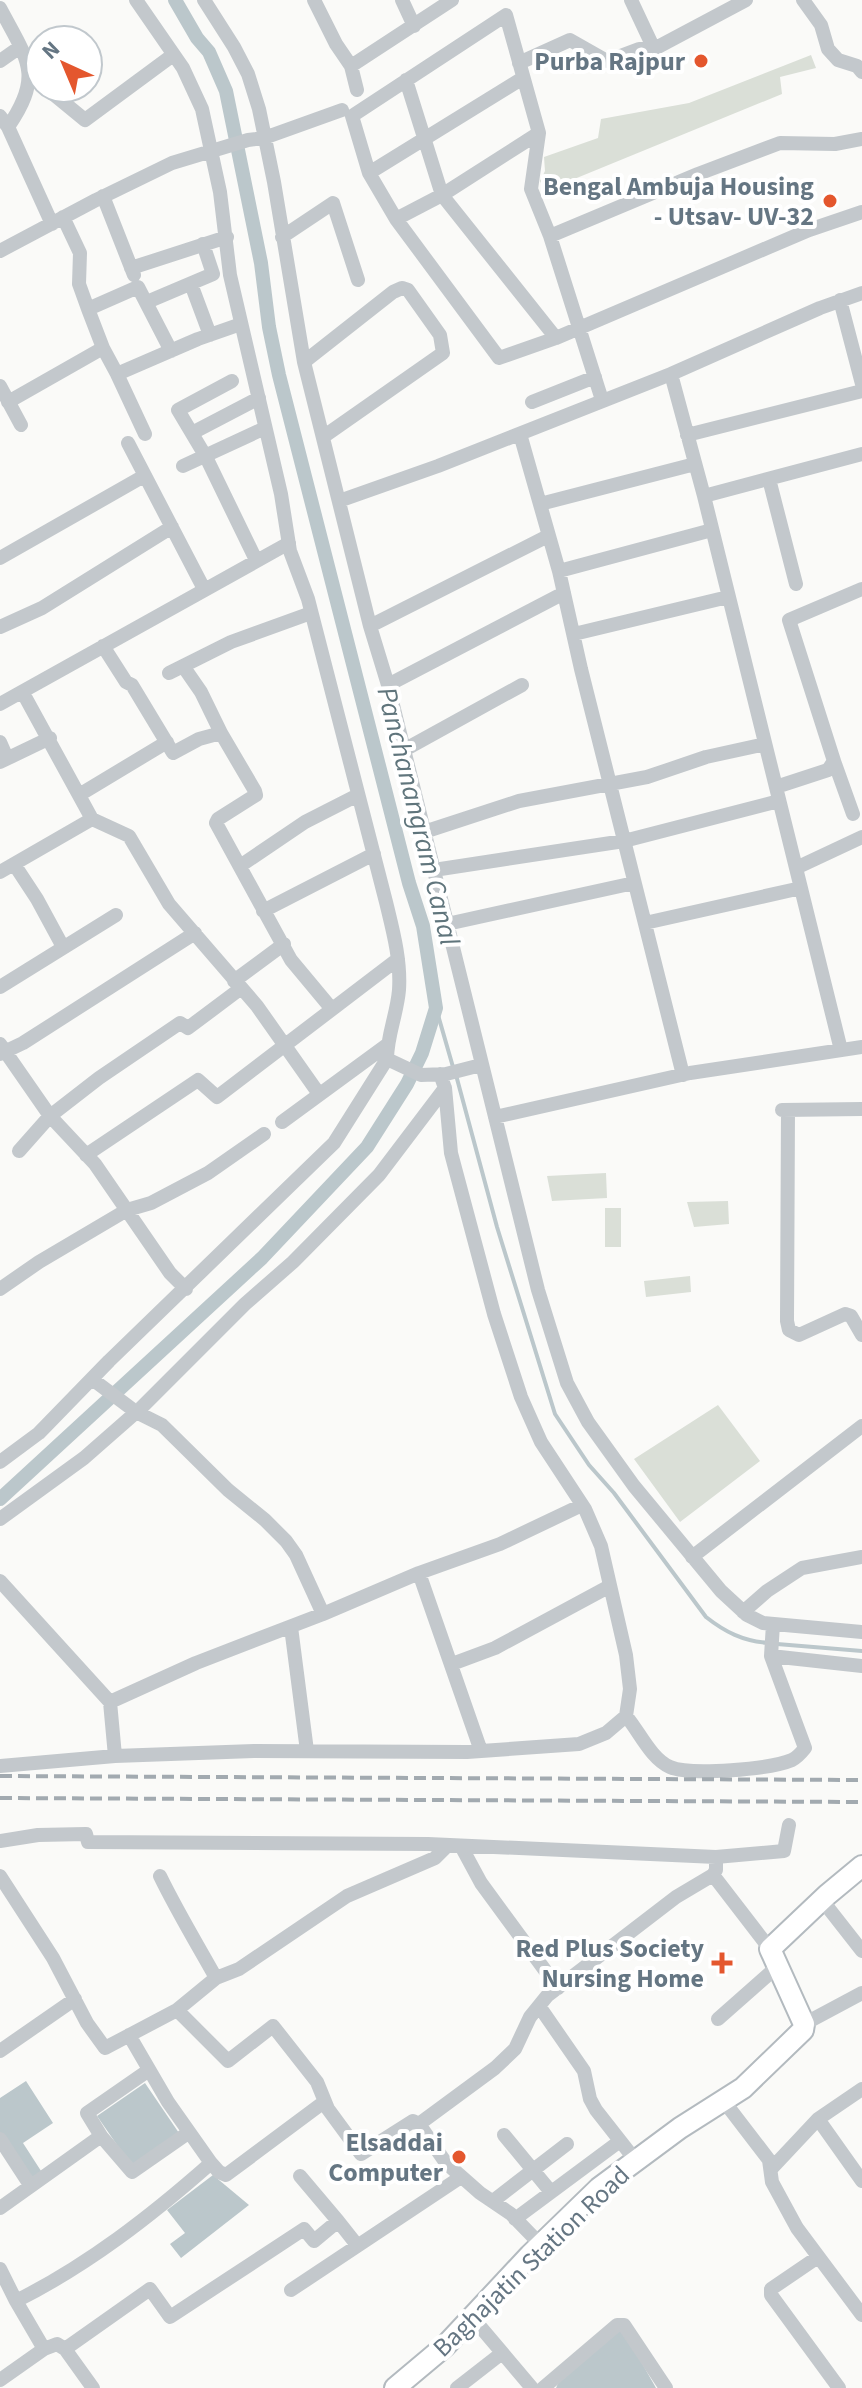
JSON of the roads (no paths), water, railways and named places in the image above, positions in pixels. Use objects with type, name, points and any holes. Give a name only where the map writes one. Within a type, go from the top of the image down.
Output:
[{"type":"street","points":[[0,1462],[39,1433],[334,1143],[390,1056],[399,990],[398,959],[374,854],[311,613],[289,543],[281,494],[230,275],[217,149],[183,68],[136,0]]},
{"type":"street","points":[[204,0],[248,74],[259,109],[304,362],[434,870],[475,1067],[495,1117],[538,1290],[567,1383],[588,1422],[625,1474],[721,1591],[743,1612],[773,1628],[862,1632]]},
{"type":"street","points":[[314,0],[351,66],[357,90]]},
{"type":"street","points":[[402,0],[414,26]]},
{"type":"street","points":[[351,66],[452,0]]},
{"type":"street","points":[[631,0],[654,49]]},
{"type":"street","points":[[519,63],[570,40],[607,61],[639,49],[654,49],[746,0]]},
{"type":"street","points":[[803,0],[821,25],[828,49],[838,60],[857,66],[862,72]]},
{"type":"street","points":[[0,8],[24,55]]},
{"type":"street","points":[[602,400],[595,377],[579,328],[550,236],[531,189],[539,133],[506,15],[352,116],[369,173],[396,219],[499,358],[556,338],[579,328],[809,230],[862,212]]},
{"type":"street","points":[[0,61],[20,47]]},
{"type":"street","points":[[66,104],[85,120],[173,55]]},
{"type":"street","points":[[369,173],[523,78]]},
{"type":"street","points":[[406,80],[442,195],[556,338]]},
{"type":"street","points":[[24,104],[4,122],[57,221],[80,253],[79,284],[103,348],[145,434]]},
{"type":"street","points":[[0,251],[172,163],[264,138],[342,110]]},
{"type":"street","points":[[396,219],[442,195],[539,133]]},
{"type":"street","points":[[550,236],[780,143],[835,144],[862,139]]},
{"type":"street","points":[[103,196],[138,287],[171,351]]},
{"type":"street","points":[[282,237],[333,203],[358,280]]},
{"type":"street","points":[[131,268],[227,237]]},
{"type":"street","points":[[147,302],[213,274],[203,244]]},
{"type":"street","points":[[191,284],[210,335]]},
{"type":"street","points":[[88,309],[138,287]]},
{"type":"street","points":[[304,362],[402,288],[408,290],[440,335],[443,353],[323,437]]},
{"type":"street","points":[[339,501],[671,374],[862,293]]},
{"type":"street","points":[[840,300],[862,384]]},
{"type":"street","points":[[117,374],[241,324]]},
{"type":"street","points":[[8,402],[103,348]]},
{"type":"street","points":[[671,374],[841,1050]]},
{"type":"street","points":[[532,402],[595,377]]},
{"type":"street","points":[[232,381],[178,410],[206,457],[256,560]]},
{"type":"street","points":[[0,386],[21,425]]},
{"type":"street","points":[[687,435],[862,391]]},
{"type":"street","points":[[192,433],[259,398]]},
{"type":"street","points":[[183,466],[265,428]]},
{"type":"street","points":[[520,434],[559,571],[683,1075]]},
{"type":"street","points":[[128,443],[204,589]]},
{"type":"street","points":[[704,496],[862,454]]},
{"type":"street","points":[[540,504],[695,464]]},
{"type":"street","points":[[0,558],[144,476]]},
{"type":"street","points":[[769,479],[796,584]]},
{"type":"street","points":[[0,627],[42,608],[172,527]]},
{"type":"street","points":[[559,571],[712,530]]},
{"type":"street","points":[[370,626],[548,536]]},
{"type":"street","points":[[0,704],[289,543]]},
{"type":"street","points":[[853,814],[789,620],[862,589]]},
{"type":"street","points":[[388,685],[564,593]]},
{"type":"street","points":[[574,634],[728,597]]},
{"type":"street","points":[[169,673],[244,637],[311,613]]},
{"type":"street","points":[[103,646],[126,682],[132,685],[173,753],[199,739],[221,733]]},
{"type":"street","points":[[183,666],[201,692],[256,795],[216,821],[263,911],[301,973],[331,1008]]},
{"type":"street","points":[[404,750],[522,685]]},
{"type":"street","points":[[23,693],[92,819],[129,836],[163,894],[257,1006],[319,1094]]},
{"type":"street","points":[[0,742],[3,760],[50,738]]},
{"type":"street","points":[[79,795],[167,742]]},
{"type":"street","points":[[424,832],[519,801],[647,777],[706,757],[765,744]]},
{"type":"street","points":[[434,870],[624,841],[778,794],[828,770],[834,761]]},
{"type":"street","points":[[240,866],[305,822],[358,795]]},
{"type":"street","points":[[0,872],[92,819]]},
{"type":"street","points":[[796,868],[862,837]]},
{"type":"street","points":[[263,911],[374,854]]},
{"type":"street","points":[[14,864],[63,947]]},
{"type":"street","points":[[447,924],[634,883]]},
{"type":"street","points":[[645,923],[801,888]]},
{"type":"street","points":[[0,987],[116,915]]},
{"type":"street","points":[[186,1289],[170,1273],[86,1155],[50,1116],[1,1050],[23,1043],[195,933]]},
{"type":"street","points":[[19,1151],[50,1116],[180,1023],[188,1028],[284,944]]},
{"type":"street","points":[[86,1155],[198,1080],[217,1097],[398,959]]},
{"type":"street","points":[[495,1117],[683,1075],[862,1047]]},
{"type":"street","points":[[390,1056],[421,1075],[443,1078],[475,1067]]},
{"type":"street","points":[[282,1122],[319,1094],[390,1056]]},
{"type":"street","points":[[0,1519],[84,1458],[293,1262],[379,1175],[443,1078]]},
{"type":"street","points":[[443,1078],[451,1153],[494,1314],[516,1383],[541,1442],[582,1505],[601,1546],[629,1678],[630,1720],[661,1761],[680,1769],[733,1770],[796,1759],[805,1748],[771,1656],[773,1628]]},
{"type":"street","points":[[862,1109],[784,1110],[789,1330],[799,1335],[845,1314],[851,1316],[862,1335]]},
{"type":"street","points":[[0,1289],[127,1210],[151,1203],[208,1173],[264,1134]]},
{"type":"street","points":[[92,1379],[136,1412],[162,1425],[286,1541],[296,1555],[323,1614]]},
{"type":"street","points":[[692,1557],[862,1426]]},
{"type":"street","points":[[110,1702],[196,1663],[419,1573],[500,1544],[582,1505]]},
{"type":"street","points":[[743,1612],[767,1591],[802,1568],[862,1557]]},
{"type":"street","points":[[419,1573],[481,1751]]},
{"type":"street","points":[[0,1581],[110,1702],[115,1756]]},
{"type":"street","points":[[452,1664],[495,1648],[610,1586]]},
{"type":"street","points":[[291,1627],[307,1751]]},
{"type":"street","points":[[771,1656],[862,1666]]},
{"type":"street","points":[[0,1766],[115,1756],[481,1751],[579,1744],[630,1720]]},
{"type":"street","points":[[0,1841],[38,1835],[86,1834],[88,1842],[454,1846],[716,1857],[784,1851],[789,1825]]},
{"type":"street","points":[[0,1876],[53,1958],[87,2023],[105,2048],[177,2010],[216,1978],[239,1969],[310,1918],[347,1896],[435,1858],[454,1846]]},
{"type":"street","points":[[454,1846],[558,1988]]},
{"type":"street","points":[[419,2124],[495,2068],[515,2049],[530,2017],[547,1996],[676,1897],[713,1875],[716,1857]]},
{"type":"street","points":[[718,2019],[822,1900],[862,1866]]},
{"type":"street","points":[[713,1875],[774,1958],[804,2024],[862,1993]]},
{"type":"street","points":[[160,1876],[216,1978]]},
{"type":"street","points":[[822,1900],[862,1951]]},
{"type":"street","points":[[0,2051],[75,1999]]},
{"type":"street","points":[[539,2006],[584,2071],[590,2099],[636,2161]]},
{"type":"street","points":[[177,2010],[228,2061],[273,2026],[317,2082],[324,2102],[361,2154],[402,2126],[413,2121],[419,2124],[446,2163],[515,2219],[541,2245]]},
{"type":"street","name":"Baghajatin Station Road","points":[[395,2388],[445,2346],[599,2188],[680,2128],[743,2088],[803,2030],[804,2024]]},
{"type":"street","points":[[129,2035],[188,2133],[219,2172],[226,2175],[324,2102]]},
{"type":"street","points":[[149,2070],[87,2113],[101,2136],[132,2172],[188,2133]]},
{"type":"street","points":[[772,2168],[818,2119],[862,2089]]},
{"type":"street","points":[[723,2100],[769,2160],[772,2182],[818,2257],[862,2315]]},
{"type":"street","points":[[818,2119],[862,2181]]},
{"type":"street","points":[[504,2135],[551,2192]]},
{"type":"street","points":[[0,2208],[101,2136]]},
{"type":"street","points":[[0,2139],[30,2185]]},
{"type":"street","points":[[515,2219],[620,2141]]},
{"type":"street","points":[[493,2201],[567,2144]]},
{"type":"street","points":[[16,2301],[121,2238],[211,2163]]},
{"type":"street","points":[[300,2176],[357,2245]]},
{"type":"street","points":[[291,2290],[461,2177]]},
{"type":"street","points":[[65,2349],[150,2289],[170,2317],[304,2229],[314,2241],[338,2221]]},
{"type":"street","points":[[818,2257],[771,2289],[771,2295],[839,2388]]},
{"type":"street","points":[[0,2269],[44,2349]]},
{"type":"street","points":[[472,2317],[532,2388]]},
{"type":"street","points":[[543,2388],[617,2325],[624,2325],[666,2388]]},
{"type":"street","points":[[0,2380],[44,2349],[57,2344],[65,2349],[93,2388]]},
{"type":"street","points":[[457,2388],[502,2353]]},
{"type":"waterway","name":"Panchanangram Canal","points":[[0,1499],[262,1258],[367,1147],[407,1084],[422,1053],[436,1008],[423,926],[409,883],[279,375],[261,263],[226,91],[209,52],[175,0]]},
{"type":"waterway","points":[[436,1008],[453,1067]]},
{"type":"waterway","points":[[456,1075],[497,1227],[555,1414],[589,1465],[614,1493],[706,1617],[735,1635],[768,1643]]},
{"type":"waterway","points":[[777,1644],[862,1651]]},
{"type":"railway","points":[[0,1776],[862,1780]]},
{"type":"railway","points":[[0,1798],[862,1802]]},
{"type":"place","name":"Purba Rajpur","points":[[701,61]]},
{"type":"place","name":"Bengal Ambuja Housing - Utsav- UV-32","points":[[830,201]]},
{"type":"place","name":"Red Plus Society Nursing Home","points":[[722,1963]]},
{"type":"place","name":"Elsaddai Computer","points":[[459,2157]]}]
